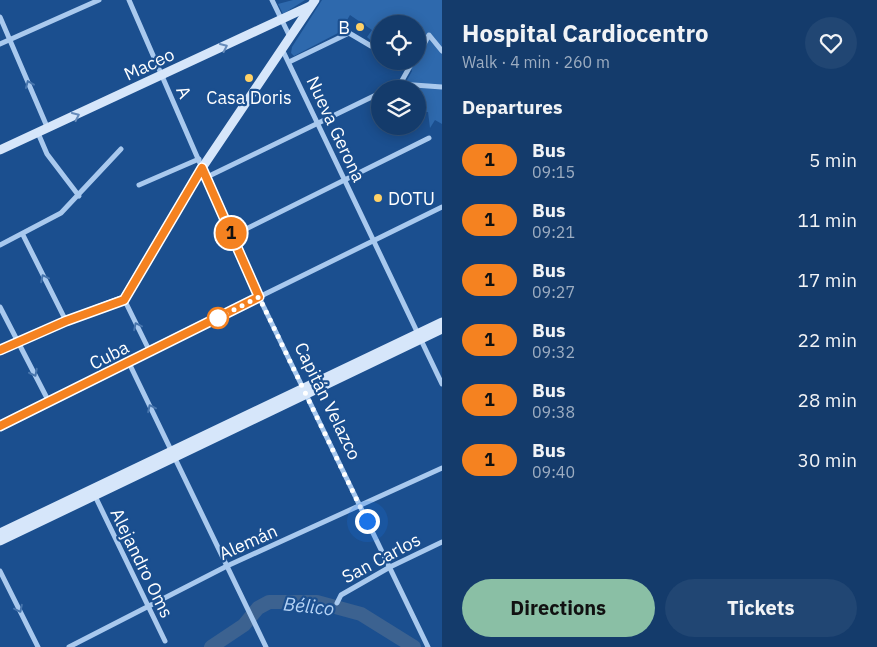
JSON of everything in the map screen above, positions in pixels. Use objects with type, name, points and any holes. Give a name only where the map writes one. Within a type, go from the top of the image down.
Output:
[{"type":"main road","name":"Maceo","points":[[0,150],[162,76],[313,3]]},
{"type":"main road","points":[[0,350],[66,321],[124,300],[200,164],[313,3]]},
{"type":"main road","name":"Capitán Velazco","points":[[200,164],[259,297]]},
{"type":"main road","name":"Cuba","points":[[0,426],[130,363],[259,297]]},
{"type":"main road","points":[[419,337],[442,322]]},
{"type":"main road","points":[[0,541],[95,496],[305,391],[419,337],[442,329]]},
{"type":"main road","points":[[0,533],[174,455]]},
{"type":"street","points":[[0,44],[99,0]]},
{"type":"street","name":"A","points":[[129,0],[200,164]]},
{"type":"street","points":[[272,0],[290,38]]},
{"type":"street","points":[[0,17],[48,129]]},
{"type":"street","points":[[289,62],[348,33],[370,46]]},
{"type":"street","points":[[426,41],[430,35],[442,51]]},
{"type":"street","name":"Nueva Gerona","points":[[282,49],[442,384]]},
{"type":"street","points":[[426,86],[442,87]]},
{"type":"street","points":[[206,177],[371,97]]},
{"type":"street","points":[[38,134],[47,154],[80,196]]},
{"type":"street","points":[[232,236],[429,138]]},
{"type":"street","points":[[0,245],[23,235],[61,213],[80,196],[122,149]]},
{"type":"street","points":[[139,185],[200,164]]},
{"type":"street","points":[[259,297],[442,207]]},
{"type":"street","points":[[23,235],[66,321]]},
{"type":"street","name":"Capitán Velazco","points":[[259,297],[428,647]]},
{"type":"street","points":[[124,300],[150,352]]},
{"type":"street","points":[[0,307],[49,403]]},
{"type":"street","points":[[130,363],[266,647]]},
{"type":"street","name":"Alemán","points":[[69,647],[227,566],[442,468]]},
{"type":"street","name":"Alejandro Oms","points":[[95,496],[165,641]]},
{"type":"street","name":"San Carlos","points":[[337,603],[341,595],[390,567],[442,542]]},
{"type":"street","points":[[0,570],[38,647]]},
{"type":"shaded area","points":[[293,0],[305,0],[283,14],[278,4]]},
{"type":"shaded area","points":[[322,0],[442,0],[442,124],[435,120],[430,128],[428,112],[426,112],[426,80],[407,80],[412,70],[426,70],[426,15],[371,15],[371,29],[350,15],[340,32],[294,56],[291,53],[292,47]]},
{"type":"shaded area","points":[[371,31],[371,41],[367,37]]},
{"type":"waterway","name":"Bélico","points":[[211,647],[244,625],[258,608],[269,602],[317,602],[361,614],[414,647]]},
{"type":"bus line","name":"1","points":[[0,350],[66,321],[124,300],[202,168],[259,297],[0,426]]},
{"type":"place","name":"B","points":[[360,27]]},
{"type":"place","name":"Casa Doris","points":[[249,78]]},
{"type":"place","name":"DOTU","points":[[378,198]]},
{"type":"route","points":[[218,318],[259,297],[367,521]]}]
